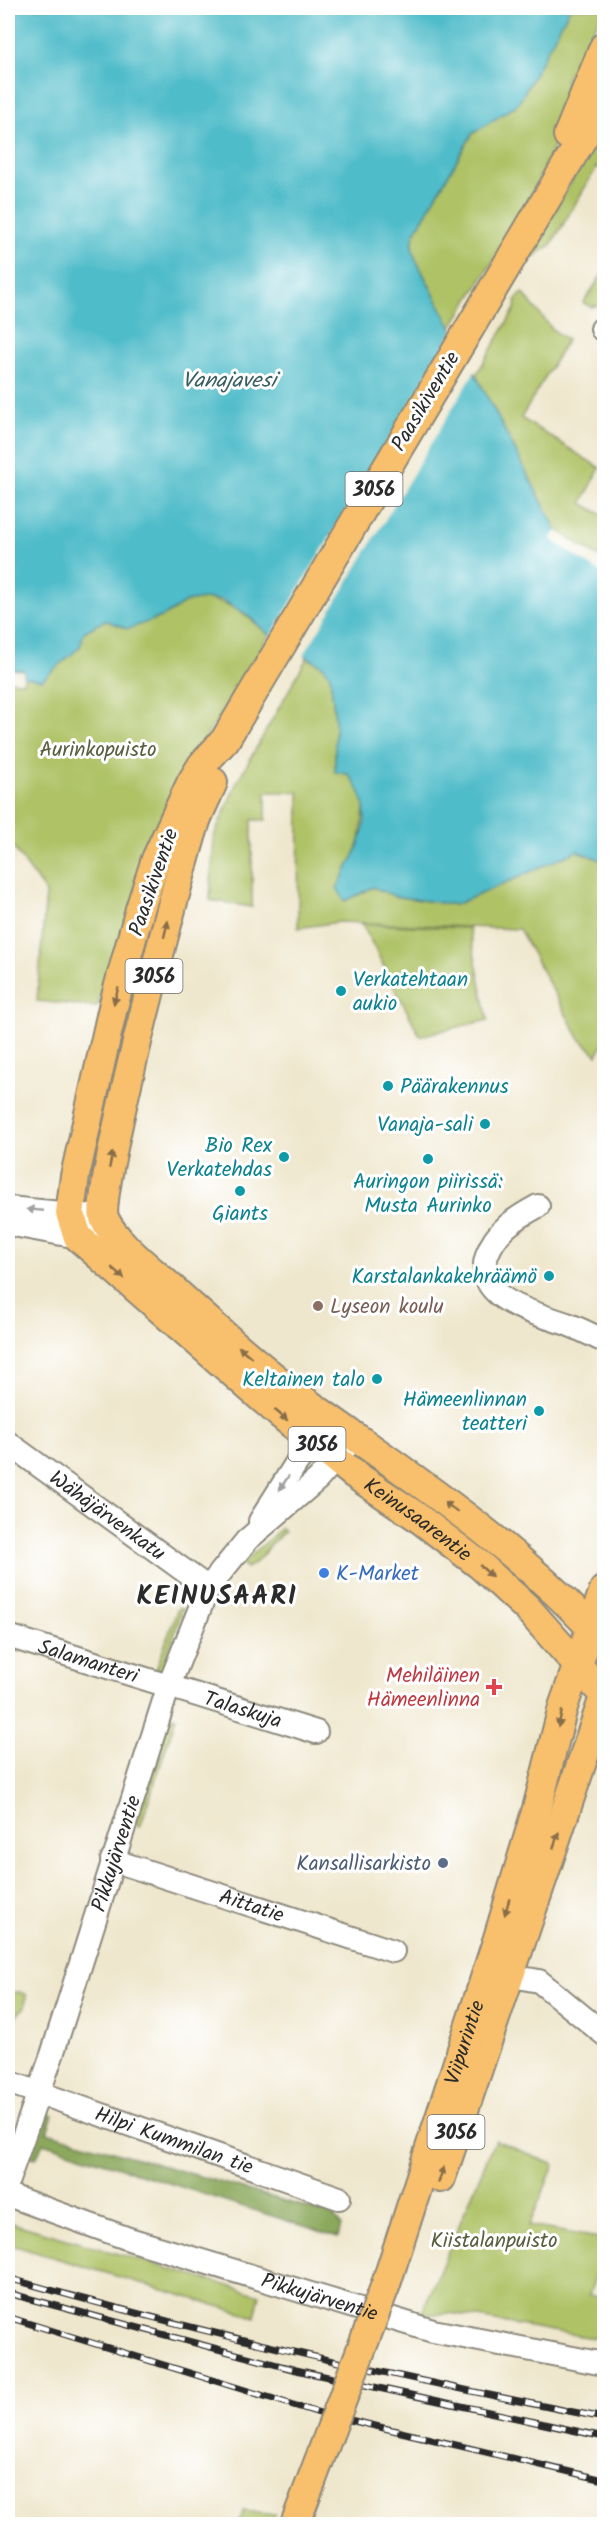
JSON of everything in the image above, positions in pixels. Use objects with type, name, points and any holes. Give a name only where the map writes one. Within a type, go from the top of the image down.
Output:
[{"type":"main road","name":"Paasikiventie","points":[[534,218],[604,47]]},
{"type":"main road","name":"Paasikiventie","points":[[74,1225],[75,1176],[113,1007],[153,869],[191,783],[202,765],[225,740],[604,102]]},
{"type":"main road","name":"Paasikiventie","points":[[104,1217],[102,1206],[111,1158],[169,917],[198,818],[215,778],[225,740]]},
{"type":"main road","name":"Keinusaarentie","points":[[104,1217],[120,1239],[214,1326],[303,1400],[512,1553],[566,1599],[598,1634]]},
{"type":"main road","name":"Keinusaarentie","points":[[74,1225],[313,1441],[480,1564],[527,1608],[604,1696]]},
{"type":"main road","name":"Viipurintie","points":[[499,1974],[563,1707],[578,1664],[598,1634],[604,1590]]},
{"type":"main road","name":"Viipurintie","points":[[313,2524],[499,1974],[604,1696]]},
{"type":"main road","name":"Viipurintie","points":[[295,2524],[394,2287]]},
{"type":"street","points":[[538,1206],[513,1221],[492,1241],[484,1265],[485,1279],[491,1288],[505,1299],[604,1341]]},
{"type":"street","points":[[8,1208],[74,1225],[86,1237],[99,1229],[104,1217]]},
{"type":"street","points":[[8,1224],[74,1225]]},
{"type":"street","name":"Pikkujärventie","points":[[8,2180],[55,2044],[168,1688],[208,1588],[248,1540],[313,1441],[331,1420]]},
{"type":"street","name":"Pikkujärventie","points":[[248,1540],[308,1488],[355,1437]]},
{"type":"street","name":"Wähäjärvenkatu","points":[[8,1443],[208,1588]]},
{"type":"street","name":"Salamanteri","points":[[8,1636],[168,1688]]},
{"type":"street","name":"Talaskuja","points":[[168,1688],[316,1732]]},
{"type":"street","name":"Aittatie","points":[[112,1860],[393,1951]]},
{"type":"street","points":[[499,1974],[539,1981],[604,2034]]},
{"type":"street","name":"Hilpi Kummilan tie","points":[[8,2082],[339,2198]]},
{"type":"street","name":"Pikkujärventie","points":[[8,2195],[129,2239],[433,2331],[604,2364]]},
{"type":"green space","points":[[570,8],[604,8],[604,10],[565,81],[573,85],[556,141],[521,217],[451,328],[415,258],[412,246],[414,234],[472,134],[518,104]]},
{"type":"green space","points":[[604,124],[604,155],[551,245],[525,263]]},
{"type":"green space","points":[[604,272],[604,304],[591,307],[583,303]]},
{"type":"green space","points":[[523,293],[552,329],[567,340],[521,418],[600,468],[582,503],[604,516],[604,561],[557,531],[476,375],[515,309],[516,299]]},
{"type":"green space","name":"Aurinkopuisto","points":[[204,599],[232,607],[247,616],[269,635],[202,744],[111,960],[97,1007],[37,1001],[46,893],[8,840],[8,681],[23,682],[24,677],[42,679],[64,660],[84,632],[105,620],[164,616],[186,602]]},
{"type":"green space","points":[[307,658],[323,666],[330,675],[335,719],[348,774],[365,801],[359,849],[346,870],[359,895],[373,887],[394,896],[455,905],[522,876],[560,856],[577,851],[604,861],[604,1042],[597,1055],[579,1038],[519,929],[339,922],[298,928],[299,792],[266,792],[266,820],[252,820],[252,907],[210,900],[214,836],[237,782]]},
{"type":"green space","points":[[362,924],[469,928],[488,1020],[420,1036]]},
{"type":"green space","points":[[142,947],[153,949],[99,1173],[86,1171]]},
{"type":"green space","points":[[281,1528],[284,1531],[255,1563],[246,1568],[242,1564]]},
{"type":"green space","points":[[178,1608],[183,1609],[161,1674],[155,1672]]},
{"type":"green space","points":[[170,1715],[176,1717],[140,1827],[135,1824]]},
{"type":"green space","points":[[8,1993],[26,1994],[25,2007],[16,2016],[8,2013]]},
{"type":"green space","points":[[42,2112],[53,2115],[47,2132],[333,2215],[341,2226],[338,2237],[43,2143],[36,2158],[26,2155]]},
{"type":"green space","name":"Kiistalanpuisto","points":[[495,2140],[554,2165],[529,2226],[604,2239],[604,2251],[589,2295],[604,2298],[604,2340],[450,2313],[421,2315]]},
{"type":"green space","points":[[8,2222],[260,2295],[255,2317],[8,2244]]},
{"type":"green space","points":[[244,2511],[275,2515],[271,2524],[239,2524]]},
{"type":"water","name":"Vanajavesi","points":[[8,8],[570,8],[518,104],[472,134],[414,234],[412,246],[415,258],[557,531],[604,561],[604,861],[577,851],[455,905],[394,896],[373,887],[345,901],[337,888],[358,846],[365,818],[358,789],[348,774],[335,772],[335,719],[330,675],[323,666],[269,635],[246,614],[222,600],[204,599],[186,602],[164,616],[128,629],[105,620],[84,632],[80,647],[42,680],[24,677],[24,670],[8,669]]},
{"type":"pier","points":[[455,328],[476,369],[302,658],[269,639]]},
{"type":"pier","points":[[557,531],[604,561],[604,575],[551,539]]},
{"type":"railway","points":[[8,2278],[230,2337],[454,2388],[604,2418]]},
{"type":"railway","points":[[8,2293],[296,2370],[604,2437]]},
{"type":"railway","points":[[8,2317],[316,2412],[604,2480]]},
{"type":"place","name":"Verkatehtaan aukio","points":[[341,991]]},
{"type":"place","name":"Päärakennus","points":[[388,1086]]},
{"type":"place","name":"Vanaja-sali","points":[[485,1124]]},
{"type":"place","name":"Bio Rex Verkatehdas","points":[[284,1157]]},
{"type":"place","name":"Auringon piirissä: Musta Aurinko","points":[[428,1159]]},
{"type":"place","name":"Giants","points":[[240,1191]]},
{"type":"place","name":"Karstalankakehräämö","points":[[549,1276]]},
{"type":"place","name":"Lyseon koulu","points":[[318,1306]]},
{"type":"place","name":"Keltainen talo","points":[[377,1379]]},
{"type":"place","name":"Hämeenlinnan teatteri","points":[[539,1411]]},
{"type":"place","name":"K-Market","points":[[324,1573]]},
{"type":"place","name":"Mehiläinen Hämeenlinna","points":[[494,1687]]},
{"type":"place","name":"Kansallisarkisto","points":[[443,1863]]},
{"type":"district","name":"KEINUSAARI","points":[[217,1595]]}]
